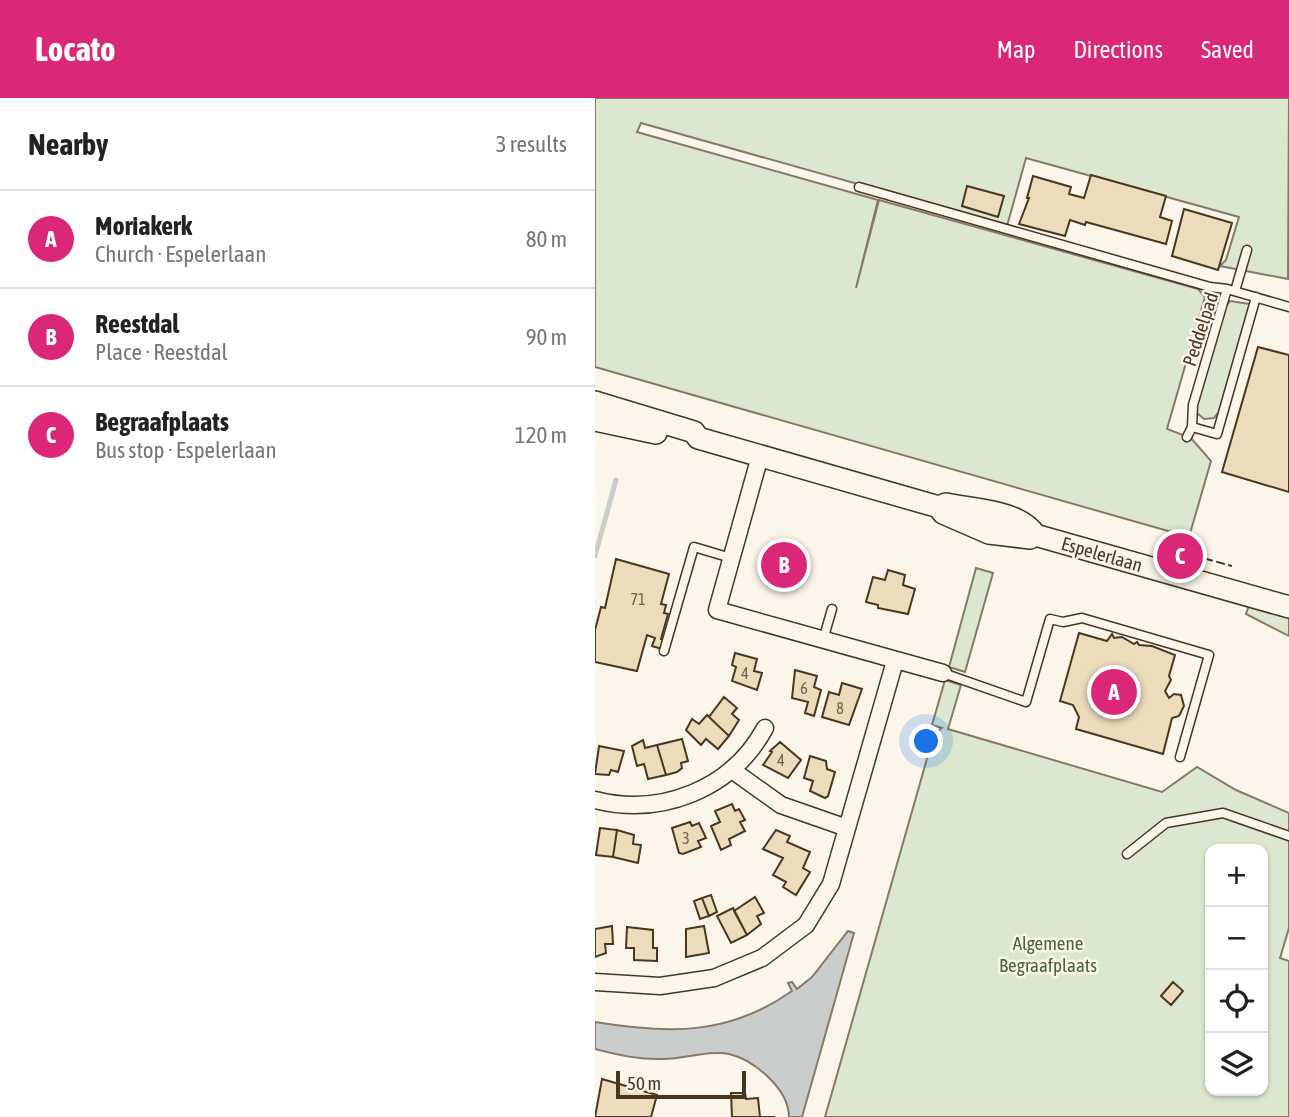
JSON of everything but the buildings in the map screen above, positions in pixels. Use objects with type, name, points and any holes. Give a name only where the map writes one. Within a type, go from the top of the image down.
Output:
[{"type":"main road","name":"Espelerlaan","points":[[595,402],[694,432],[698,438],[939,507],[946,504],[995,512],[1032,529],[1035,535],[1289,607]]},
{"type":"main road","name":"Espelerlaan","points":[[595,420],[692,442],[698,438]]},
{"type":"street","points":[[760,456],[717,610],[943,673]]},
{"type":"street","points":[[595,982],[652,986],[691,983],[730,972],[769,954],[806,925],[825,898],[895,661]]},
{"type":"street","points":[[595,800],[635,805],[667,802],[706,787],[732,770],[765,728]]},
{"type":"street","points":[[732,770],[781,805],[847,828]]},
{"type":"lane","points":[[859,187],[1210,287],[1231,290],[1247,250]]},
{"type":"lane","name":"Peddelpad","points":[[1187,437],[1192,427],[1192,405],[1231,290],[1289,307]]},
{"type":"lane","points":[[1192,427],[1217,434],[1256,297]]},
{"type":"lane","points":[[664,651],[694,547],[731,558]]},
{"type":"lane","points":[[823,640],[832,609]]},
{"type":"lane","points":[[943,673],[1026,702],[1050,619],[1063,622],[1082,618],[1209,655],[1180,757]]},
{"type":"lane","points":[[1127,854],[1166,823],[1223,813],[1289,836]]},
{"type":"green space","points":[[595,98],[1289,98],[1288,279],[1220,266],[1226,260],[1239,217],[1026,158],[1007,226],[641,123],[637,132],[878,200],[856,288],[879,200],[1198,289],[1205,297],[1167,429],[1191,438],[1211,461],[1189,537],[595,367]]},
{"type":"green space","points":[[1230,301],[1250,304],[1219,412],[1214,418],[1204,419],[1197,413],[1197,405],[1225,307]]},
{"type":"green space","points":[[976,568],[993,573],[965,672],[949,667]]},
{"type":"green space","points":[[1249,605],[1289,617],[1289,636],[1246,614]]},
{"type":"green space","name":"Algemene Begraafplaats","points":[[945,680],[961,685],[948,729],[1162,792],[1197,767],[1236,790],[1289,813],[1289,928],[1280,958],[1289,961],[1289,1117],[825,1117],[934,734],[942,728],[932,725]]},
{"type":"shaded area","points":[[848,931],[854,933],[802,1117],[789,1117],[777,1086],[759,1069],[739,1057],[713,1053],[655,1059],[629,1057],[595,1049],[595,1022],[648,1029],[697,1028],[744,1017],[768,1006],[792,991],[788,983],[792,982],[797,989],[812,977]]},
{"type":"waterway","points":[[595,556],[616,480]]},
{"type":"fence","points":[[1192,555],[1232,566]]},
{"type":"place","name":"Begraafplaats","points":[[1180,556]]},
{"type":"place","name":"Reestdal","points":[[784,565]]},
{"type":"place","name":"Moriakerk","points":[[1114,692]]}]
